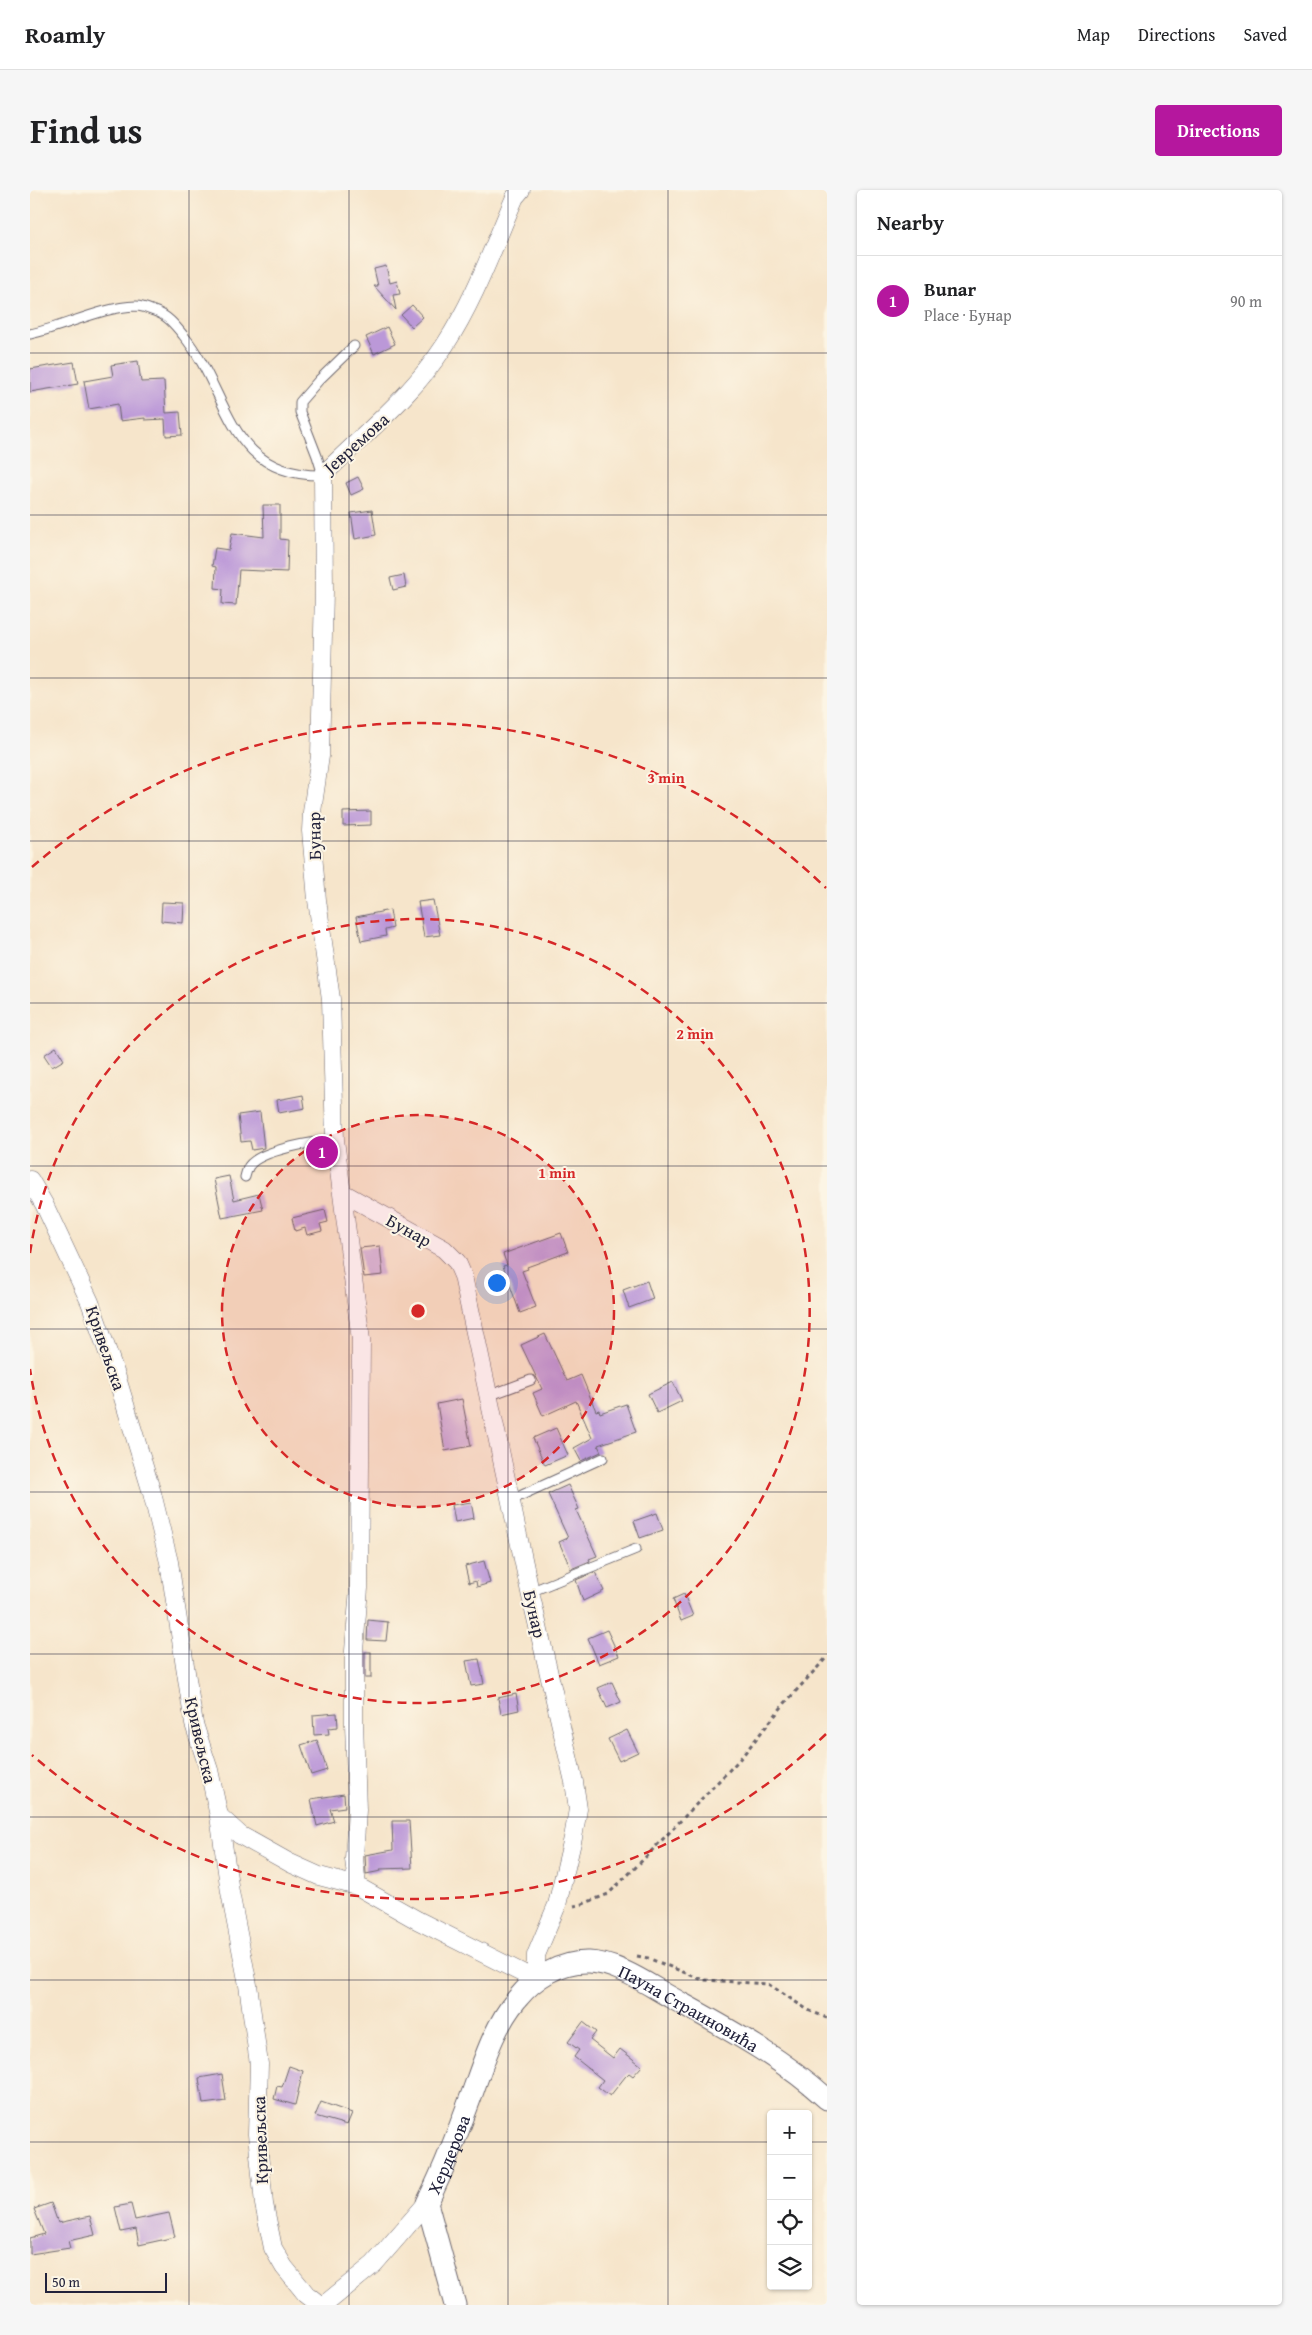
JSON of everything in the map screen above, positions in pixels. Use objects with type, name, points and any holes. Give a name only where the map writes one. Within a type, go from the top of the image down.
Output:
[{"type":"street","name":"Јевремова","points":[[322,475],[391,412],[419,380],[445,345],[487,264],[515,192]]},
{"type":"street","name":"Бунар","points":[[322,475],[324,591],[320,756],[311,831],[331,998],[335,1140],[342,1193],[452,1256],[463,1276],[530,1592],[574,1782],[578,1809],[568,1863],[557,1905],[536,1955],[536,1980]]},
{"type":"street","name":"Кривељска","points":[[30,1180],[44,1204],[90,1302],[117,1378],[152,1493],[169,1562],[194,1724],[219,1816],[230,1892],[248,1986],[259,2064],[257,2134],[264,2204],[273,2248],[280,2261],[306,2294],[322,2305]]},
{"type":"street","points":[[342,1193],[360,1340],[361,1379],[359,1588],[354,1669],[357,1810],[354,1859],[357,1886]]},
{"type":"street","points":[[219,1816],[240,1835],[290,1863],[319,1876],[357,1886],[417,1920],[536,1980]]},
{"type":"street","name":"Пауна Страиновића","points":[[536,1980],[546,1973],[574,1963],[588,1962],[611,1966],[637,1978],[766,2052],[791,2068],[827,2099]]},
{"type":"street","name":"Хердерова","points":[[322,2305],[374,2264],[427,2203],[443,2171],[495,2035],[517,1999],[536,1980]]},
{"type":"street","points":[[427,2203],[455,2305]]},
{"type":"lane","name":"Јевремова","points":[[30,334],[88,316],[136,306],[161,313],[172,322],[191,345],[239,436],[252,450],[274,466],[301,474],[322,475]]},
{"type":"lane","points":[[322,475],[300,412],[300,402],[319,380],[354,346]]},
{"type":"lane","points":[[245,1177],[250,1164],[265,1156],[289,1147],[335,1140]]},
{"type":"lane","points":[[488,1396],[531,1380]]},
{"type":"lane","points":[[511,1500],[603,1458]]},
{"type":"lane","points":[[530,1592],[636,1549]]},
{"type":"path","points":[[557,1905],[583,1904],[608,1894],[636,1868],[739,1760],[785,1703],[827,1657]]},
{"type":"path","points":[[633,1956],[648,1958],[703,1980],[768,1984],[808,2010],[827,2018]]},
{"type":"building","points":[[386,266],[390,283],[397,281],[400,294],[393,295],[396,310],[374,286],[378,286],[374,269]]},
{"type":"building","points":[[412,305],[423,317],[412,327],[401,315]]},
{"type":"building","points":[[387,327],[395,344],[374,354],[366,337]]},
{"type":"building","points":[[138,361],[141,382],[164,381],[166,413],[180,412],[182,435],[166,436],[165,419],[145,420],[145,418],[120,421],[118,404],[89,409],[84,381],[113,376],[111,365]]},
{"type":"building","points":[[74,362],[78,384],[30,392],[30,369]]},
{"type":"building","points":[[358,477],[364,489],[351,495],[346,483]]},
{"type":"building","points":[[263,505],[280,505],[280,539],[288,540],[287,572],[239,570],[236,605],[222,604],[223,589],[215,588],[216,567],[212,566],[215,548],[229,550],[232,533],[264,537]]},
{"type":"building","points":[[372,510],[376,535],[355,539],[351,513]]},
{"type":"building","points":[[404,575],[406,587],[393,590],[390,578]]},
{"type":"building","points":[[371,811],[371,825],[343,826],[343,812]]},
{"type":"building","points":[[433,900],[440,935],[424,937],[418,902]]},
{"type":"building","points":[[162,902],[184,903],[183,923],[161,921]]},
{"type":"building","points":[[390,910],[393,928],[385,930],[386,936],[361,941],[356,917]]},
{"type":"building","points":[[56,1047],[64,1060],[52,1067],[44,1055]]},
{"type":"building","points":[[303,1095],[305,1108],[279,1113],[277,1100]]},
{"type":"building","points":[[260,1112],[264,1148],[252,1150],[250,1141],[241,1142],[238,1115]]},
{"type":"building","points":[[229,1176],[234,1200],[259,1194],[263,1210],[222,1218],[214,1179]]},
{"type":"building","points":[[325,1210],[328,1222],[320,1224],[322,1231],[307,1235],[305,1228],[295,1231],[292,1218]]},
{"type":"building","points":[[561,1233],[568,1252],[527,1267],[528,1269],[522,1271],[536,1307],[520,1313],[503,1266],[507,1265],[503,1254]]},
{"type":"building","points":[[380,1246],[383,1275],[364,1277],[360,1248]]},
{"type":"building","points":[[647,1281],[653,1299],[629,1308],[623,1290]]},
{"type":"building","points":[[545,1334],[567,1381],[581,1375],[596,1411],[599,1410],[600,1413],[626,1404],[636,1432],[598,1445],[601,1452],[581,1461],[574,1448],[592,1438],[576,1401],[543,1416],[533,1393],[542,1389],[521,1345]]},
{"type":"building","points":[[673,1382],[682,1401],[657,1413],[648,1394]]},
{"type":"building","points":[[462,1399],[471,1446],[445,1451],[437,1404]]},
{"type":"building","points":[[556,1428],[568,1455],[545,1465],[533,1438]]},
{"type":"building","points":[[568,1485],[579,1509],[576,1510],[597,1556],[571,1569],[559,1542],[568,1538],[548,1494]]},
{"type":"building","points":[[471,1502],[474,1518],[455,1522],[452,1505]]},
{"type":"building","points":[[657,1513],[663,1530],[640,1538],[634,1521]]},
{"type":"building","points":[[484,1561],[490,1583],[477,1587],[476,1581],[469,1583],[465,1566]]},
{"type":"building","points":[[595,1572],[604,1591],[583,1601],[576,1580]]},
{"type":"building","points":[[684,1594],[693,1616],[681,1621],[673,1599]]},
{"type":"building","points":[[368,1620],[388,1622],[386,1641],[367,1640]]},
{"type":"building","points":[[607,1630],[619,1656],[599,1664],[588,1638]]},
{"type":"building","points":[[365,1652],[371,1652],[371,1678],[365,1678]]},
{"type":"building","points":[[479,1659],[484,1684],[471,1686],[466,1661]]},
{"type":"building","points":[[612,1682],[621,1702],[607,1708],[598,1688]]},
{"type":"building","points":[[516,1694],[519,1710],[501,1714],[498,1698]]},
{"type":"building","points":[[337,1713],[338,1727],[328,1728],[329,1734],[314,1735],[313,1715]]},
{"type":"building","points":[[627,1730],[638,1752],[619,1761],[608,1739]]},
{"type":"building","points":[[317,1740],[327,1770],[311,1775],[301,1745]]},
{"type":"building","points":[[344,1794],[345,1807],[330,1809],[334,1821],[317,1826],[311,1799]]},
{"type":"building","points":[[392,1821],[409,1821],[412,1868],[380,1869],[381,1871],[366,1874],[365,1855],[393,1850]]},
{"type":"building","points":[[583,2022],[596,2032],[590,2040],[613,2058],[620,2049],[642,2066],[633,2076],[629,2073],[610,2096],[598,2087],[603,2080],[574,2057],[579,2050],[568,2042]]},
{"type":"building","points":[[289,2066],[303,2071],[295,2105],[274,2099],[277,2086],[282,2087]]},
{"type":"building","points":[[222,2074],[226,2101],[203,2104],[199,2078]]},
{"type":"building","points":[[321,2102],[352,2113],[347,2125],[315,2116]]},
{"type":"building","points":[[51,2203],[58,2223],[90,2216],[95,2235],[68,2241],[70,2248],[30,2254],[30,2238],[44,2234],[34,2209]]},
{"type":"building","points":[[131,2204],[135,2220],[169,2213],[175,2237],[139,2245],[136,2229],[121,2232],[115,2207]]},
{"type":"place","name":"Bunar","points":[[322,1152]]}]
